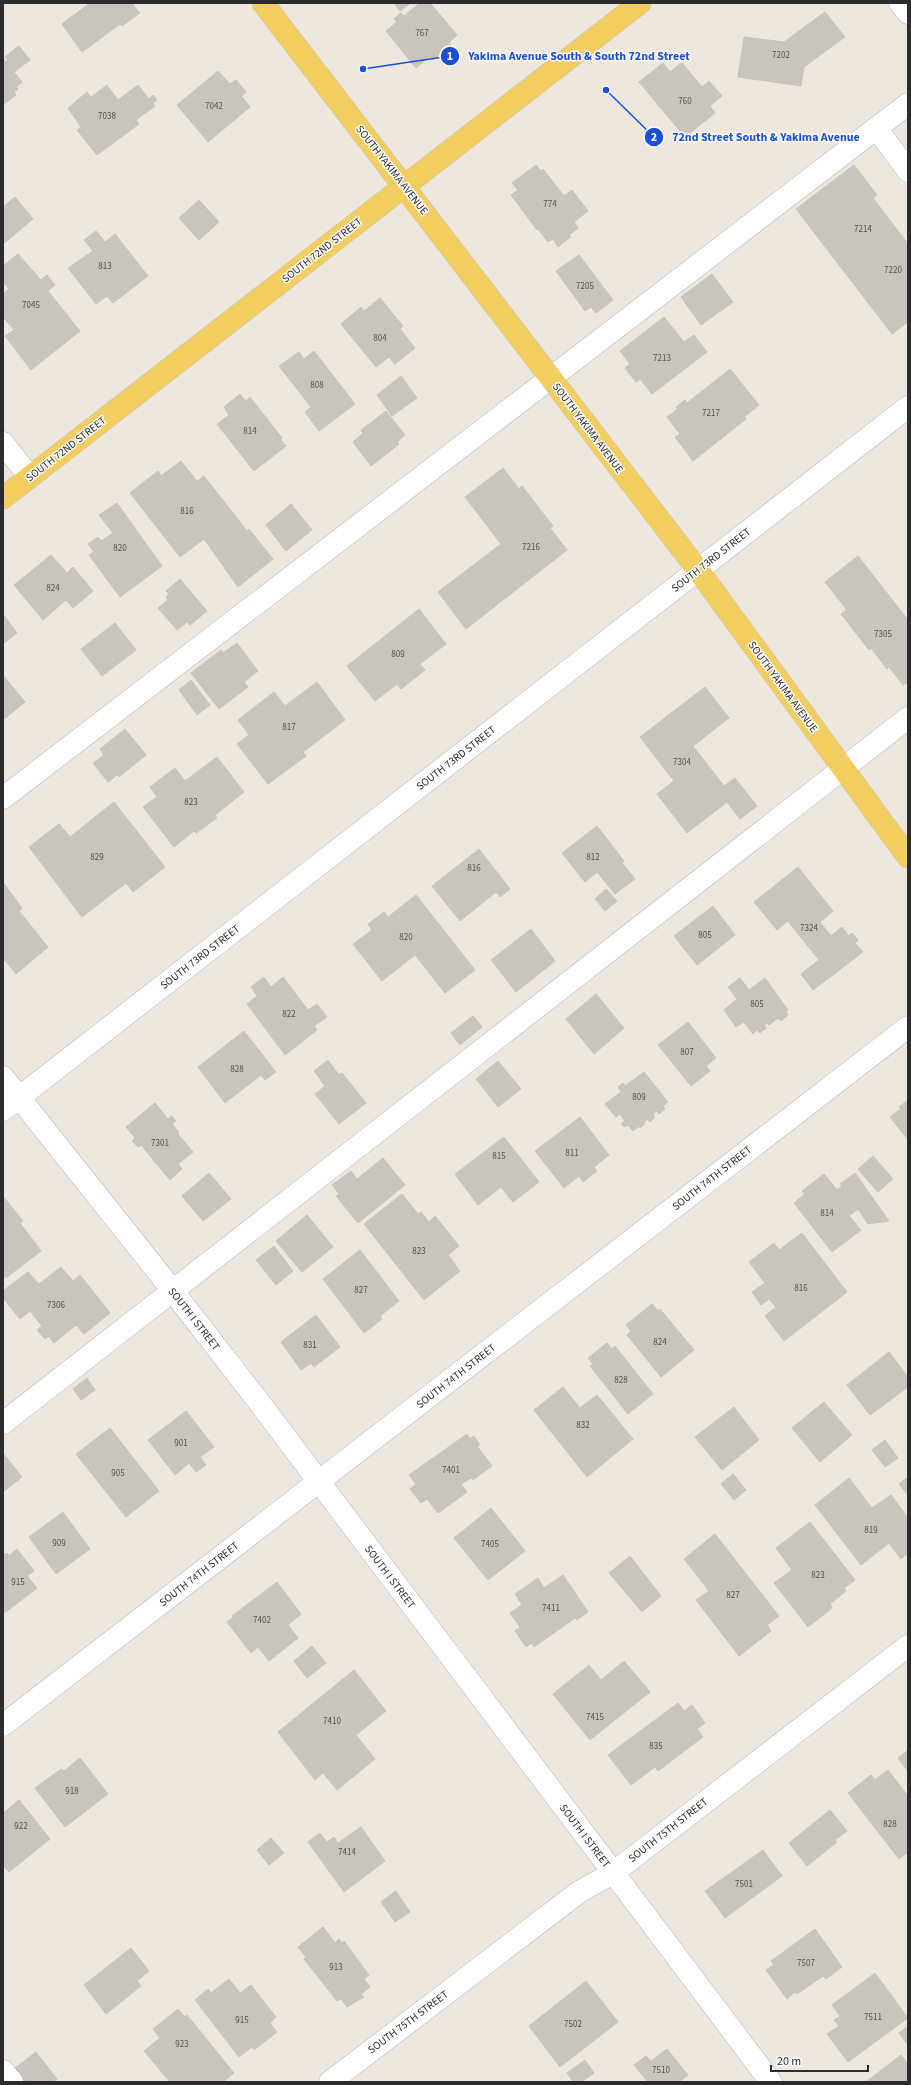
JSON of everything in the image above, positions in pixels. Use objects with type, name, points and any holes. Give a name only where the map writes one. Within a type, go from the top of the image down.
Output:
[{"type":"main road","name":"SOUTH YAKIMA AVENUE","points":[[263,3],[698,570],[908,857]]},
{"type":"main road","name":"SOUTH 72ND STREET","points":[[3,498],[640,3]]},
{"type":"street","points":[[900,3],[908,13]]},
{"type":"street","points":[[3,798],[908,104]]},
{"type":"street","points":[[877,129],[908,171]]},
{"type":"street","name":"SOUTH 73RD STREET","points":[[11,1104],[908,407]]},
{"type":"street","points":[[3,443],[30,477]]},
{"type":"street","points":[[3,1423],[908,718]]},
{"type":"street","name":"SOUTH 74TH STREET","points":[[3,1725],[908,1027]]},
{"type":"street","name":"SOUTH I STREET","points":[[3,1077],[11,1104],[173,1291],[771,2082]]},
{"type":"street","name":"SOUTH 75TH STREET","points":[[330,2082],[579,1892],[613,1873],[908,1646]]},
{"type":"street","points":[[3,2071],[12,2082]]},
{"type":"building","points":[[90,3],[135,3],[133,5],[140,13],[122,26],[120,24],[82,52],[62,24]]},
{"type":"building","points":[[394,3],[411,3],[400,11]]},
{"type":"building","points":[[420,3],[430,3],[457,35],[449,43],[451,45],[433,60],[430,56],[416,68],[386,31],[397,22],[394,19],[401,13],[404,16]]},
{"type":"building","points":[[825,12],[845,37],[804,67],[801,86],[738,77],[744,37],[784,42]]},
{"type":"building","points":[[19,46],[30,60],[14,72],[22,82],[16,87],[18,89],[14,92],[16,95],[3,105],[3,58],[6,62],[8,60],[5,57]]},
{"type":"building","points":[[663,63],[670,72],[682,63],[702,87],[709,81],[722,96],[710,106],[715,113],[685,137],[639,82]]},
{"type":"building","points":[[218,71],[230,84],[236,80],[246,92],[241,96],[250,107],[208,142],[177,105]]},
{"type":"building","points":[[107,85],[118,100],[138,85],[149,99],[153,95],[157,100],[153,103],[155,106],[136,120],[139,124],[97,155],[77,130],[81,127],[68,108],[87,92],[91,97]]},
{"type":"building","points":[[536,165],[541,171],[543,169],[564,196],[572,190],[588,211],[574,222],[578,228],[569,235],[571,237],[558,247],[553,239],[548,242],[538,229],[537,230],[511,195],[518,190],[512,183]]},
{"type":"building","points":[[854,165],[877,195],[873,198],[908,244],[908,322],[892,334],[796,209]]},
{"type":"building","points":[[15,197],[33,219],[3,244],[3,207]]},
{"type":"building","points":[[199,200],[219,222],[199,240],[179,218]]},
{"type":"building","points":[[96,231],[105,242],[115,234],[148,276],[113,303],[107,296],[96,304],[68,268],[93,251],[84,240]]},
{"type":"building","points":[[18,254],[41,280],[47,275],[55,285],[48,291],[80,331],[31,370],[5,336],[14,330],[3,317],[3,294],[9,289],[3,282],[3,266]]},
{"type":"building","points":[[579,255],[613,300],[596,313],[591,307],[585,311],[556,271]]},
{"type":"building","points":[[712,274],[733,302],[701,325],[681,297]]},
{"type":"building","points":[[380,298],[403,326],[400,329],[415,348],[395,364],[389,357],[376,367],[341,324],[361,307],[364,311]]},
{"type":"building","points":[[664,317],[684,342],[694,335],[707,352],[652,394],[640,379],[636,382],[625,368],[630,364],[620,351]]},
{"type":"building","points":[[314,351],[355,404],[319,431],[305,412],[311,407],[279,366],[299,352],[304,359]]},
{"type":"building","points":[[730,369],[759,405],[744,417],[746,419],[693,461],[675,437],[680,434],[667,417],[678,409],[676,407],[685,400],[687,403]]},
{"type":"building","points":[[401,376],[417,398],[392,416],[377,395]]},
{"type":"building","points":[[240,394],[246,401],[250,397],[282,438],[280,439],[286,446],[254,471],[217,424],[229,415],[224,407]]},
{"type":"building","points":[[386,411],[405,435],[397,442],[399,444],[371,466],[353,442],[363,433],[361,430]]},
{"type":"building","points":[[181,461],[197,481],[204,476],[247,531],[249,529],[273,559],[238,587],[204,539],[180,557],[130,493],[158,471],[161,476]]},
{"type":"building","points":[[503,468],[519,489],[522,486],[553,526],[550,528],[567,550],[466,629],[438,592],[501,544],[465,497]]},
{"type":"building","points":[[117,503],[162,566],[120,597],[89,555],[94,552],[88,544],[98,537],[101,541],[113,533],[99,515]]},
{"type":"building","points":[[291,504],[312,530],[286,551],[266,525]]},
{"type":"building","points":[[51,555],[67,573],[73,567],[93,591],[73,608],[66,600],[43,620],[14,585]]},
{"type":"building","points":[[858,556],[908,620],[908,682],[903,685],[889,667],[887,669],[871,648],[869,650],[841,614],[847,610],[825,582]]},
{"type":"building","points":[[180,579],[207,611],[190,625],[187,622],[177,630],[158,608],[168,600],[166,597],[169,594],[166,591]]},
{"type":"building","points":[[419,609],[446,644],[420,664],[425,670],[401,689],[397,684],[375,701],[347,666]]},
{"type":"building","points":[[3,614],[17,633],[3,644]]},
{"type":"building","points":[[115,623],[136,650],[102,676],[81,649]]},
{"type":"building","points":[[237,643],[258,671],[244,682],[248,687],[219,709],[191,673],[221,650],[223,653]]},
{"type":"building","points":[[3,675],[25,702],[3,720]]},
{"type":"building","points":[[191,680],[210,705],[197,715],[179,690]]},
{"type":"building","points":[[317,682],[345,720],[303,752],[306,756],[268,784],[237,744],[249,735],[238,720],[274,692],[285,706]]},
{"type":"building","points":[[705,687],[729,718],[693,746],[724,786],[735,778],[757,806],[740,819],[727,802],[687,833],[657,794],[674,781],[640,737]]},
{"type":"building","points":[[125,729],[146,755],[119,777],[117,775],[108,782],[93,763],[104,755],[100,749]]},
{"type":"building","points":[[217,757],[244,792],[215,815],[217,818],[196,833],[194,831],[174,847],[143,807],[157,797],[150,787],[175,768],[185,781]]},
{"type":"building","points":[[114,802],[165,867],[133,892],[126,883],[82,917],[29,847],[59,824],[70,837]]},
{"type":"building","points":[[597,826],[624,861],[622,863],[635,879],[615,894],[597,872],[585,882],[562,853]]},
{"type":"building","points":[[479,849],[510,889],[500,897],[496,892],[460,921],[432,886]]},
{"type":"building","points":[[798,867],[833,911],[820,922],[831,936],[842,927],[849,936],[852,933],[858,940],[855,943],[863,952],[813,990],[801,974],[819,960],[788,921],[777,930],[754,902]]},
{"type":"building","points":[[3,882],[22,908],[19,911],[48,947],[16,974],[3,958]]},
{"type":"building","points":[[606,889],[617,901],[605,911],[595,899]]},
{"type":"building","points":[[416,895],[475,970],[445,993],[415,955],[382,981],[353,944],[372,930],[368,924],[384,912],[388,917]]},
{"type":"building","points":[[713,906],[735,935],[697,965],[674,936]]},
{"type":"building","points":[[531,929],[555,961],[516,992],[491,960]]},
{"type":"building","points":[[264,977],[271,987],[283,977],[308,1010],[317,1004],[327,1017],[314,1026],[317,1030],[285,1055],[247,1004],[257,996],[251,987]]},
{"type":"building","points":[[740,978],[749,990],[765,978],[788,1010],[786,1012],[788,1015],[781,1021],[778,1018],[769,1025],[767,1023],[764,1025],[766,1028],[760,1033],[757,1030],[753,1034],[744,1022],[736,1027],[724,1010],[737,999],[728,987]]},
{"type":"building","points":[[596,994],[624,1028],[594,1054],[566,1019]]},
{"type":"building","points":[[473,1016],[482,1027],[460,1045],[451,1033]]},
{"type":"building","points":[[688,1022],[716,1058],[706,1066],[710,1071],[691,1086],[658,1045]]},
{"type":"building","points":[[244,1031],[276,1072],[265,1080],[261,1075],[225,1103],[198,1067]]},
{"type":"building","points":[[328,1060],[339,1075],[342,1073],[366,1103],[339,1124],[315,1094],[325,1086],[314,1071]]},
{"type":"building","points":[[498,1061],[521,1089],[498,1107],[476,1079]]},
{"type":"building","points":[[644,1072],[668,1102],[663,1106],[665,1109],[659,1114],[657,1111],[653,1114],[655,1117],[650,1122],[648,1119],[640,1128],[639,1126],[633,1131],[628,1125],[624,1127],[621,1124],[625,1121],[620,1114],[616,1117],[605,1104],[621,1092],[618,1087],[623,1083],[625,1086]]},
{"type":"building","points":[[908,1100],[908,1140],[890,1117],[901,1109],[899,1107]]},
{"type":"building","points":[[155,1103],[168,1119],[172,1116],[176,1121],[172,1124],[193,1152],[178,1164],[182,1169],[170,1180],[141,1145],[138,1147],[132,1141],[135,1138],[126,1127]]},
{"type":"building","points":[[580,1117],[609,1155],[594,1167],[597,1171],[583,1182],[579,1176],[564,1188],[535,1151]]},
{"type":"building","points":[[504,1137],[539,1182],[513,1202],[501,1187],[478,1205],[455,1174]]},
{"type":"building","points":[[873,1156],[893,1179],[878,1192],[858,1169]]},
{"type":"building","points":[[383,1158],[405,1185],[358,1223],[336,1196],[339,1194],[332,1185],[351,1171],[357,1179]]},
{"type":"building","points":[[209,1173],[231,1199],[203,1221],[182,1196]]},
{"type":"building","points":[[855,1173],[889,1221],[868,1224],[858,1209],[849,1216],[861,1230],[832,1252],[794,1203],[805,1194],[802,1191],[824,1174],[837,1190],[842,1186],[840,1184]]},
{"type":"building","points":[[402,1194],[418,1214],[421,1212],[429,1222],[435,1216],[459,1246],[448,1255],[460,1271],[424,1300],[364,1224]]},
{"type":"building","points":[[3,1196],[23,1221],[20,1223],[41,1251],[6,1278],[3,1275]]},
{"type":"building","points":[[307,1215],[333,1247],[302,1272],[276,1241]]},
{"type":"building","points":[[802,1233],[847,1292],[784,1341],[765,1316],[776,1307],[769,1299],[761,1305],[752,1292],[765,1283],[749,1262],[774,1243],[779,1250]]},
{"type":"building","points":[[274,1246],[293,1271],[276,1285],[256,1260]]},
{"type":"building","points":[[360,1250],[399,1301],[380,1316],[382,1319],[364,1333],[323,1279]]},
{"type":"building","points":[[61,1267],[73,1281],[80,1275],[110,1313],[84,1334],[76,1325],[54,1343],[49,1336],[45,1339],[37,1330],[42,1326],[30,1311],[20,1319],[3,1298],[3,1291],[28,1272],[39,1284]]},
{"type":"building","points":[[652,1304],[658,1311],[660,1309],[694,1350],[661,1377],[627,1335],[631,1331],[626,1325]]},
{"type":"building","points":[[316,1315],[340,1347],[314,1367],[311,1363],[301,1370],[281,1342]]},
{"type":"building","points":[[607,1343],[612,1349],[615,1346],[653,1394],[628,1414],[590,1366],[593,1364],[588,1358]]},
{"type":"building","points":[[889,1352],[908,1377],[908,1387],[870,1415],[847,1385]]},
{"type":"building","points":[[87,1378],[95,1390],[81,1400],[73,1389]]},
{"type":"building","points":[[563,1387],[580,1408],[597,1395],[633,1439],[587,1477],[534,1410]]},
{"type":"building","points":[[824,1402],[852,1435],[820,1462],[792,1428]]},
{"type":"building","points":[[734,1407],[759,1440],[722,1470],[695,1437]]},
{"type":"building","points":[[186,1411],[214,1447],[200,1457],[206,1465],[196,1472],[189,1463],[175,1475],[148,1440]]},
{"type":"building","points":[[110,1428],[159,1491],[126,1517],[76,1454]]},
{"type":"building","points":[[467,1434],[470,1439],[474,1436],[480,1445],[477,1446],[492,1466],[473,1480],[471,1478],[461,1484],[467,1492],[438,1513],[427,1499],[421,1503],[410,1489],[416,1484],[409,1475]]},
{"type":"building","points":[[885,1440],[898,1458],[885,1467],[872,1450]]},
{"type":"building","points":[[3,1453],[22,1477],[3,1492]]},
{"type":"building","points":[[733,1474],[746,1490],[734,1500],[721,1484]]},
{"type":"building","points":[[908,1477],[908,1495],[899,1484]]},
{"type":"building","points":[[849,1478],[872,1508],[891,1495],[908,1518],[908,1553],[901,1559],[889,1543],[861,1565],[815,1505]]},
{"type":"building","points":[[491,1508],[525,1551],[488,1580],[454,1538]]},
{"type":"building","points":[[63,1512],[90,1549],[56,1574],[29,1537]]},
{"type":"building","points":[[810,1522],[855,1580],[844,1588],[846,1591],[830,1604],[832,1608],[808,1627],[774,1583],[792,1570],[776,1548]]},
{"type":"building","points":[[715,1534],[779,1616],[767,1625],[771,1631],[739,1656],[696,1600],[709,1591],[684,1559]]},
{"type":"building","points":[[17,1549],[34,1571],[27,1576],[37,1588],[6,1612],[3,1612],[3,1555],[7,1553],[9,1556]]},
{"type":"building","points":[[630,1556],[661,1596],[642,1612],[609,1573]]},
{"type":"building","points":[[563,1575],[588,1612],[577,1620],[575,1618],[534,1647],[532,1643],[526,1647],[515,1631],[520,1627],[510,1613],[522,1605],[515,1594],[538,1578],[544,1588]]},
{"type":"building","points":[[277,1582],[301,1614],[288,1625],[298,1638],[269,1661],[258,1647],[251,1653],[227,1622],[234,1617],[232,1616]]},
{"type":"building","points":[[312,1646],[326,1663],[307,1678],[294,1661]]},
{"type":"building","points":[[624,1661],[650,1692],[590,1740],[553,1694],[589,1665],[601,1680]]},
{"type":"building","points":[[354,1670],[386,1711],[356,1735],[375,1759],[337,1790],[323,1773],[315,1780],[278,1732]]},
{"type":"building","points":[[678,1703],[684,1711],[692,1705],[705,1723],[697,1729],[703,1737],[658,1771],[655,1767],[631,1785],[608,1755]]},
{"type":"building","points":[[908,1750],[908,1772],[898,1758]]},
{"type":"building","points":[[80,1758],[108,1794],[65,1827],[35,1788],[61,1769],[64,1771]]},
{"type":"building","points":[[888,1770],[908,1796],[908,1852],[899,1859],[848,1793],[871,1775],[875,1780]]},
{"type":"building","points":[[19,1800],[50,1839],[9,1872],[3,1865],[3,1813]]},
{"type":"building","points":[[830,1810],[847,1831],[835,1840],[837,1842],[807,1866],[789,1843]]},
{"type":"building","points":[[361,1827],[385,1861],[344,1892],[308,1842],[320,1833],[327,1842],[334,1837],[338,1843]]},
{"type":"building","points":[[271,1838],[284,1853],[269,1865],[257,1850]]},
{"type":"building","points":[[763,1850],[782,1876],[725,1918],[705,1891]]},
{"type":"building","points":[[396,1891],[410,1912],[395,1922],[381,1902]]},
{"type":"building","points":[[323,1927],[335,1943],[339,1939],[342,1943],[344,1941],[369,1975],[364,1979],[370,1987],[361,1994],[364,1997],[347,2007],[341,1999],[337,2001],[304,1959],[306,1957],[298,1947]]},
{"type":"building","points":[[815,1929],[842,1967],[826,1979],[823,1976],[797,1994],[795,1992],[787,1999],[766,1970],[774,1965],[771,1961]]},
{"type":"building","points":[[131,1948],[149,1971],[137,1981],[141,1986],[106,2014],[84,1985]]},
{"type":"building","points":[[875,1973],[908,2018],[848,2062],[827,2034],[839,2026],[834,2020],[840,2016],[832,2005]]},
{"type":"building","points":[[229,1979],[240,1993],[251,1985],[276,2017],[270,2023],[277,2032],[254,2050],[252,2047],[239,2057],[195,2000],[208,1989],[211,1993]]},
{"type":"building","points":[[586,1981],[618,2022],[560,2067],[529,2026]]},
{"type":"building","points":[[178,2009],[185,2017],[187,2015],[234,2073],[223,2082],[170,2082],[144,2051],[160,2038],[153,2029]]},
{"type":"building","points":[[908,2026],[908,2045],[899,2033]]},
{"type":"building","points":[[667,2049],[688,2075],[679,2082],[648,2082],[634,2065],[646,2056],[651,2061]]},
{"type":"building","points":[[36,2052],[57,2079],[53,2082],[25,2082],[14,2069]]},
{"type":"building","points":[[901,2055],[908,2064],[908,2082],[866,2082]]},
{"type":"building","points":[[585,2060],[594,2073],[581,2082],[573,2082],[567,2073]]},
{"type":"place","name":"Yakima Avenue South & South 72nd Street","points":[[363,69]]},
{"type":"place","name":"72nd Street South & Yakima Avenue","points":[[606,90]]}]
